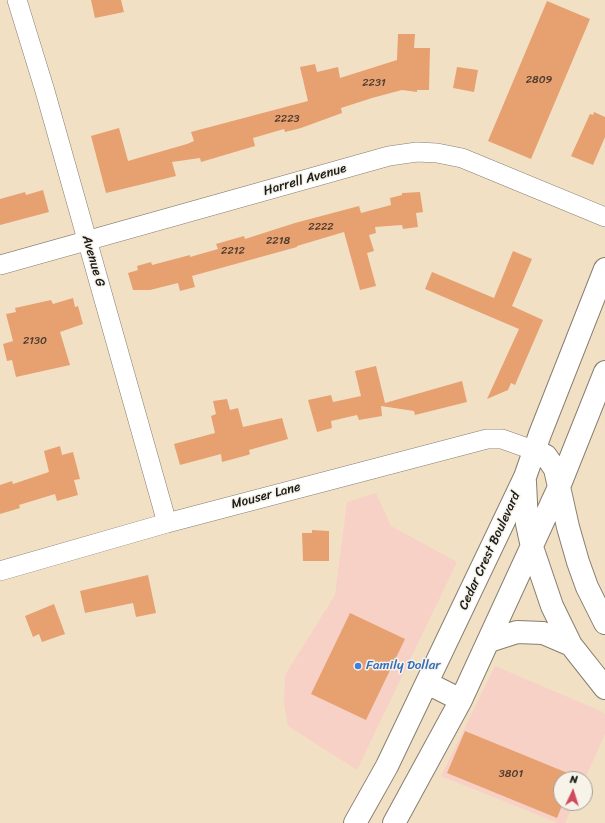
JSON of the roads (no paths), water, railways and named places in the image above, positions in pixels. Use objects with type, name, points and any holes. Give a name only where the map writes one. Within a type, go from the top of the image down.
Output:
[{"type":"main road","name":"Cedar Crest Boulevard","points":[[355,823],[387,766],[525,477],[533,450],[605,269]]},
{"type":"main road","points":[[394,823],[462,700],[559,487],[605,372]]},
{"type":"main road","points":[[533,450],[546,456],[555,469],[578,562],[587,587],[605,623]]},
{"type":"main road","points":[[525,477],[527,524],[532,547],[552,606],[571,645],[605,688]]},
{"type":"main road","points":[[489,641],[517,632],[543,633],[571,645]]},
{"type":"main road","points":[[427,683],[462,700]]},
{"type":"main road","points":[[387,766],[417,782]]},
{"type":"street","name":"Avenue G","points":[[17,0],[45,91],[167,523]]},
{"type":"street","name":"Harrell Avenue","points":[[0,265],[88,242],[389,156],[416,152],[437,153],[462,158],[605,217]]},
{"type":"street","name":"Mouser Lane","points":[[0,571],[167,523],[486,439],[502,439],[533,450]]},
{"type":"place","name":"Family Dollar","points":[[358,666]]}]
